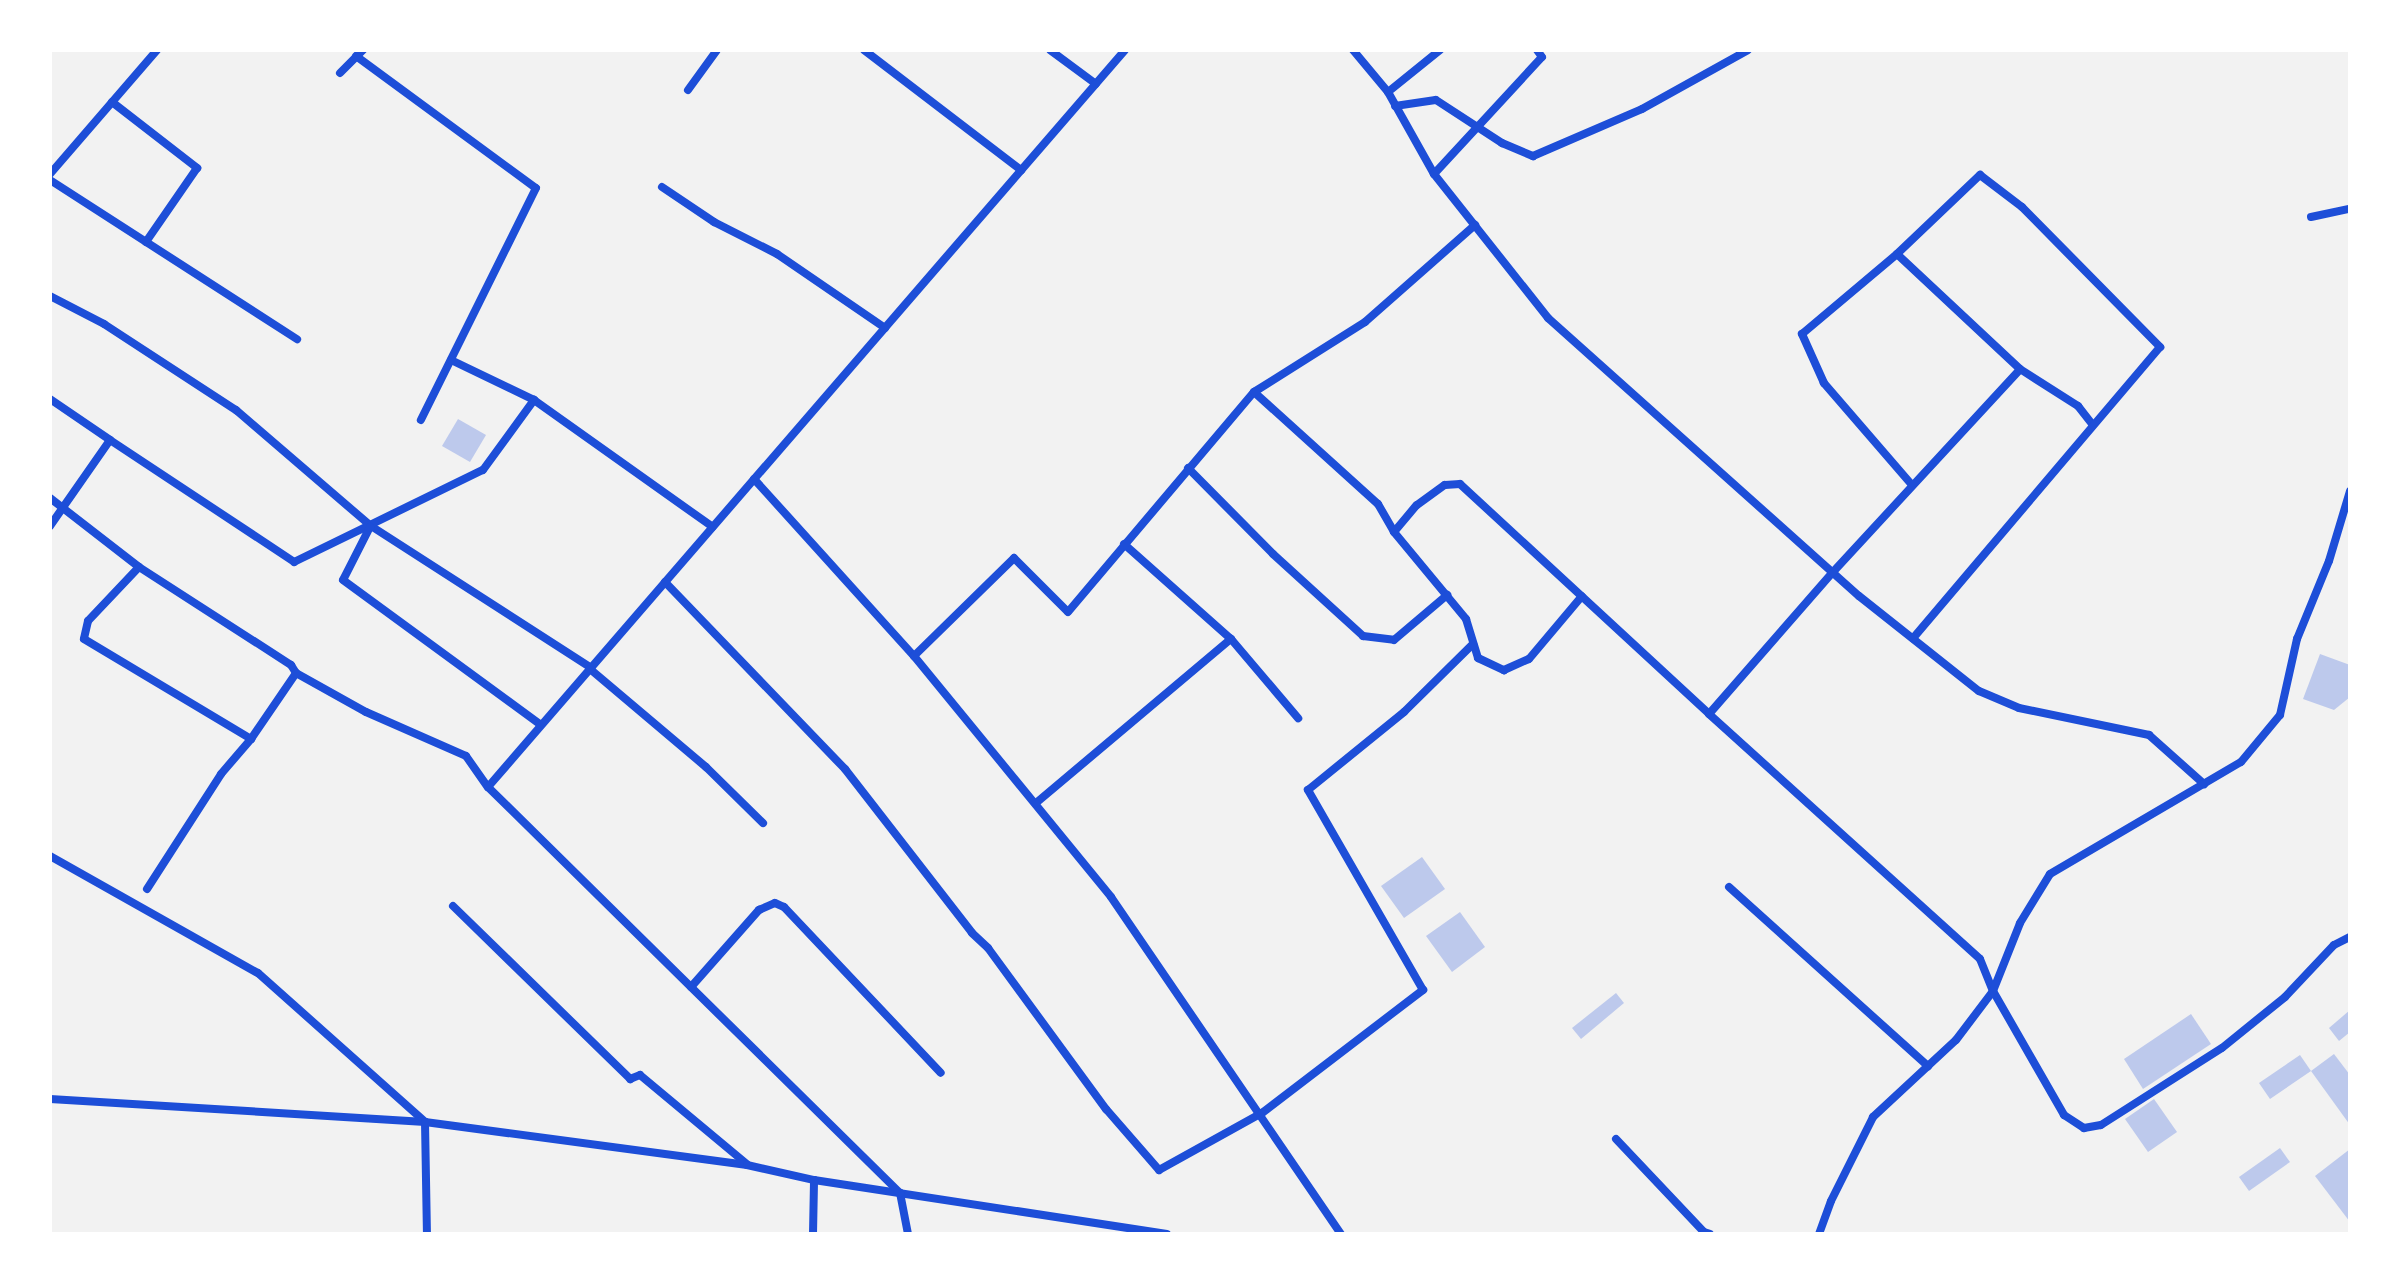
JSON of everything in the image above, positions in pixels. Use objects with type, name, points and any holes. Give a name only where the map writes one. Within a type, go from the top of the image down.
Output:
[{"type":"street","points":[[50,174],[157,50]]},
{"type":"street","points":[[688,90],[717,50]]},
{"type":"street","points":[[864,50],[1021,170]]},
{"type":"street","points":[[1050,50],[1096,84]]},
{"type":"street","points":[[488,787],[1125,50]]},
{"type":"street","points":[[1353,50],[1388,92],[1434,174],[1548,318],[1833,572],[1979,691],[2019,708],[2149,735],[2204,784]]},
{"type":"street","points":[[1388,92],[1440,50]]},
{"type":"street","points":[[1434,174],[1540,54],[1550,50]]},
{"type":"street","points":[[1395,106],[1436,100],[1477,128],[1533,156],[1642,109],[1748,50]]},
{"type":"street","points":[[340,73],[359,53],[536,188],[421,420]]},
{"type":"street","points":[[112,102],[197,168],[146,242]]},
{"type":"street","points":[[1912,485],[1824,383],[1802,334],[1897,254],[1980,175],[2022,207],[2160,347],[1913,638]]},
{"type":"street","points":[[50,180],[297,339]]},
{"type":"street","points":[[662,187],[714,222],[777,254],[885,328]]},
{"type":"street","points":[[2311,217],[2350,209]]},
{"type":"street","points":[[914,656],[1014,558],[1068,612],[1254,392],[1365,322],[1475,225]]},
{"type":"street","points":[[1897,254],[2020,369],[2078,406],[2092,424]]},
{"type":"street","points":[[50,296],[104,324],[236,410],[371,526],[590,669],[706,767],[763,823]]},
{"type":"street","points":[[451,360],[534,400],[713,527]]},
{"type":"street","points":[[1709,714],[1833,572],[2020,369]]},
{"type":"street","points":[[1254,392],[1378,504],[1394,532],[1466,619],[1478,658],[1504,670],[1529,659],[1582,596]]},
{"type":"street","points":[[50,399],[294,562],[483,470],[534,400]]},
{"type":"street","points":[[50,526],[110,440]]},
{"type":"street","points":[[1188,468],[1273,554],[1363,636],[1394,640],[1447,595]]},
{"type":"street","points":[[754,479],[914,656],[1111,897],[1341,1234]]},
{"type":"street","points":[[1394,532],[1417,505],[1445,485],[1460,484],[1980,959],[1993,991],[2064,1115],[2084,1128],[2101,1125],[2222,1048],[2285,997],[2334,945],[2350,937]]},
{"type":"street","points":[[1819,1234],[1831,1201],[1873,1117],[1956,1040],[1993,991],[2020,923],[2050,874],[2241,762],[2280,715],[2297,639],[2329,561],[2350,491]]},
{"type":"street","points":[[50,498],[139,567],[291,665],[296,673],[366,712],[466,756],[488,787],[900,1193],[908,1234]]},
{"type":"street","points":[[371,526],[343,580],[541,725]]},
{"type":"street","points":[[1124,544],[1231,639],[1298,718]]},
{"type":"street","points":[[139,567],[88,621],[84,639],[251,739]]},
{"type":"street","points":[[665,582],[845,769],[972,933],[988,948],[1106,1109],[1159,1170],[1259,1114],[1423,990],[1308,790],[1404,712],[1473,644]]},
{"type":"street","points":[[1036,803],[1231,639]]},
{"type":"street","points":[[147,889],[221,774],[251,739],[296,673]]},
{"type":"street","points":[[50,856],[258,973],[425,1122],[427,1234]]},
{"type":"street","points":[[1729,887],[1928,1066]]},
{"type":"street","points":[[691,987],[759,910],[775,903],[784,907],[941,1073]]},
{"type":"street","points":[[453,906],[630,1079],[640,1075],[747,1165]]},
{"type":"street","points":[[50,1099],[425,1122],[747,1165],[814,1180],[1167,1234]]},
{"type":"street","points":[[1616,1139],[1704,1232],[1710,1234]]},
{"type":"street","points":[[813,1234],[814,1180]]},
{"type":"building","points":[[458,419],[486,435],[470,462],[442,446]]},
{"type":"building","points":[[2320,654],[2350,665],[2350,697],[2334,710],[2303,699]]},
{"type":"building","points":[[1422,857],[1445,889],[1404,918],[1381,886]]},
{"type":"building","points":[[1460,912],[1485,947],[1452,972],[1426,936]]},
{"type":"building","points":[[1616,993],[1624,1003],[1581,1039],[1572,1028]]},
{"type":"building","points":[[2350,1010],[2350,1032],[2339,1041],[2329,1028]]},
{"type":"building","points":[[2191,1014],[2211,1044],[2143,1089],[2124,1059]]},
{"type":"building","points":[[2334,1054],[2350,1075],[2350,1125],[2311,1071]]},
{"type":"building","points":[[2300,1055],[2311,1071],[2270,1099],[2259,1083]]},
{"type":"building","points":[[2154,1099],[2177,1132],[2148,1152],[2125,1119]]},
{"type":"building","points":[[2280,1148],[2290,1162],[2249,1191],[2239,1177]]},
{"type":"building","points":[[2350,1149],[2350,1222],[2315,1176]]}]
